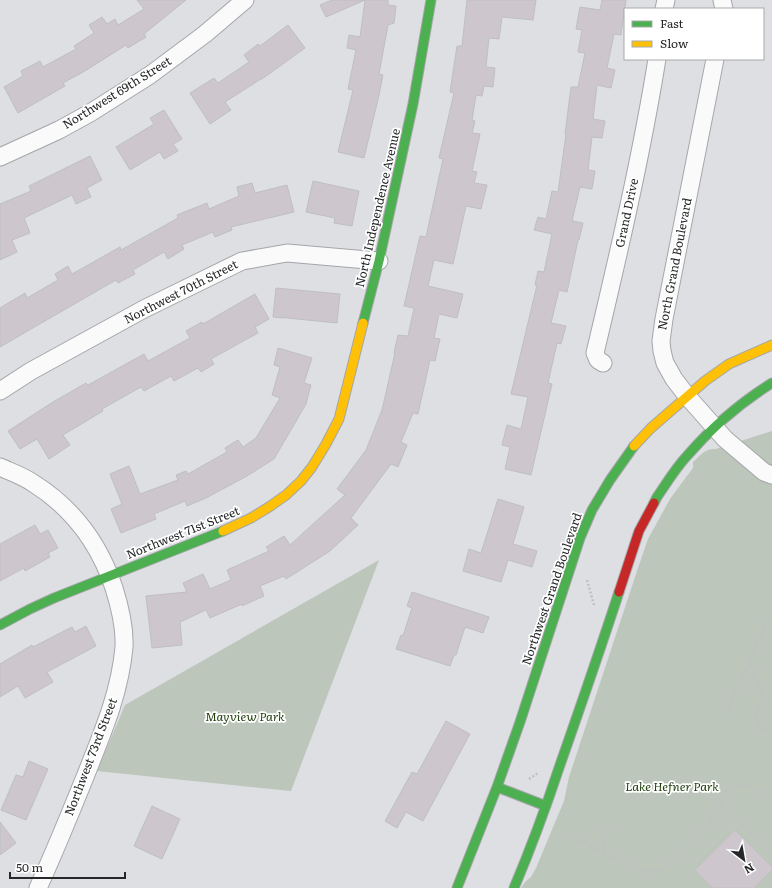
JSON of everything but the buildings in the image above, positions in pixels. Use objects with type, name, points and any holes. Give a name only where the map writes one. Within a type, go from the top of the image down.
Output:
[{"type":"street","name":"Northwest 69th Street","points":[[0,157],[59,130],[83,117],[150,75],[205,34],[245,0]]},
{"type":"street","name":"North Independence Avenue","points":[[339,419],[379,261],[414,104],[431,0]]},
{"type":"street","name":"Grand Drive","points":[[603,363],[598,360],[595,353],[635,179],[656,60]]},
{"type":"street","name":"North Grand Boulevard","points":[[715,60],[664,319],[661,341],[662,351],[665,363],[674,379],[714,427],[730,444],[764,472],[772,475]]},
{"type":"street","name":"Northwest 70th Street","points":[[0,392],[31,371],[144,309],[242,261],[287,253],[379,261]]},
{"type":"street","name":"Northwest Grand Boulevard","points":[[457,888],[497,787],[520,722],[580,538],[592,510],[610,480],[632,449],[651,428],[705,381],[729,364],[772,345]]},
{"type":"street","points":[[514,888],[546,806],[588,686],[639,531],[657,497],[685,458],[714,427],[753,395],[772,383]]},
{"type":"street","name":"Northwest 71st Street","points":[[0,625],[40,604],[224,530],[264,511],[300,481],[322,451],[339,419]]},
{"type":"street","name":"Northwest 73rd Street","points":[[0,467],[32,482],[52,496],[70,512],[87,532],[98,550],[110,575],[119,603],[123,624],[124,646],[114,701],[54,853],[38,888]]},
{"type":"street","points":[[497,787],[546,806]]},
{"type":"path","points":[[726,713],[772,611]]},
{"type":"path","points":[[749,661],[763,698],[758,710],[756,721],[759,727],[765,731],[772,731]]},
{"type":"path","points":[[763,698],[772,702]]},
{"type":"path","points":[[670,783],[719,804],[736,818],[772,855]]},
{"type":"path","points":[[569,835],[603,853],[638,868],[654,872],[663,869],[697,836],[709,822],[724,793],[738,785],[772,794]]},
{"type":"path","points":[[603,853],[605,836],[608,828]]},
{"type":"green space","name":"Lake Hefner Park","points":[[772,431],[772,888],[521,888],[531,877],[536,868],[564,801],[569,777],[648,539],[670,499],[693,468],[693,462],[701,455],[706,451]]},
{"type":"green space","name":"Mayview Park","points":[[379,560],[291,791],[97,771],[125,705]]},
{"type":"traffic: fast","points":[[363,323],[379,261],[413,104],[431,0]]},
{"type":"traffic: fast","points":[[654,503],[678,466],[705,436],[737,408],[772,383]]},
{"type":"traffic: fast","points":[[457,888],[497,787],[520,722],[580,538],[592,510],[610,480],[634,446]]},
{"type":"traffic: fast","points":[[0,625],[54,598],[223,531]]},
{"type":"traffic: fast","points":[[514,888],[549,796],[619,592]]},
{"type":"traffic: fast","points":[[497,787],[546,806]]},
{"type":"traffic: slow","points":[[223,531],[251,518],[286,495],[301,481],[312,467],[339,419],[363,323]]},
{"type":"traffic: slow","points":[[634,446],[651,428],[705,381],[729,364],[772,345]]},
{"type":"traffic: jam","points":[[619,592],[639,531],[654,503]]}]
